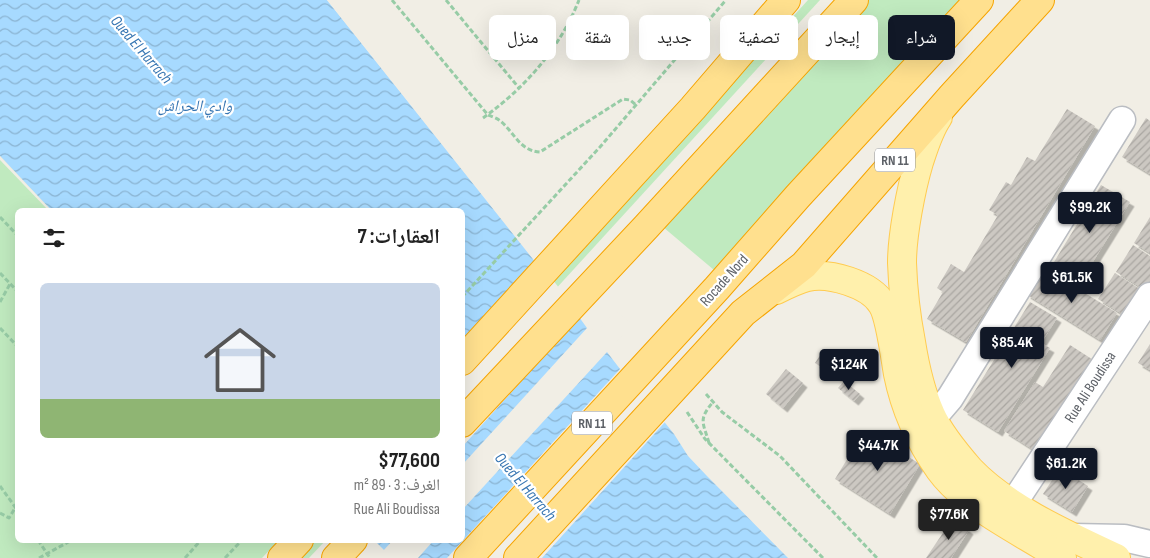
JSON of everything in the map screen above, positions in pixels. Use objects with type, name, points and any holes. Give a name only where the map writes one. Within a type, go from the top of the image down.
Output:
[{"type":"highway","points":[[772,15],[786,0]]},
{"type":"highway","points":[[465,420],[646,227],[854,0]]},
{"type":"highway","name":"Rocade Nord","points":[[468,558],[979,0]]},
{"type":"highway","name":"RN 11","points":[[518,558],[743,313],[804,265],[952,96],[1040,0]]},
{"type":"highway","points":[[465,358],[621,188],[733,60]]},
{"type":"highway","points":[[282,558],[296,543]]},
{"type":"highway","points":[[336,558],[350,543]]},
{"type":"main road","points":[[952,96],[936,119],[924,145],[910,198],[902,260],[906,315],[923,423],[941,471],[964,496],[1067,548],[1116,558]]},
{"type":"main road","points":[[768,294],[794,281],[822,276],[855,283],[868,290],[882,304],[906,406],[951,447],[971,471],[1067,548]]},
{"type":"street","points":[[766,15],[774,0]]},
{"type":"street","points":[[923,423],[938,412],[950,398],[1122,120]]},
{"type":"street","name":"Rue Ali Boudissa","points":[[1013,504],[1147,307]]},
{"type":"street","points":[[1067,548],[1124,538],[1150,544]]},
{"type":"path","points":[[392,0],[488,115],[499,120],[523,146],[532,151],[540,152],[623,99],[630,100],[636,105]]},
{"type":"path","points":[[446,0],[519,88]]},
{"type":"path","points":[[483,118],[519,88],[555,46],[565,31],[579,0]]},
{"type":"path","points":[[465,295],[600,147],[726,0]]},
{"type":"path","points":[[0,217],[15,233]]},
{"type":"path","points":[[0,273],[15,289]]},
{"type":"path","points":[[0,302],[10,284]]},
{"type":"path","points":[[0,328],[15,344]]},
{"type":"path","points":[[706,394],[722,412],[780,456],[878,558]]},
{"type":"path","points":[[710,444],[702,419],[713,402]]},
{"type":"path","points":[[687,412],[705,439],[823,558]]},
{"type":"path","points":[[0,486],[15,508]]},
{"type":"path","points":[[0,513],[9,518],[15,510]]},
{"type":"path","points":[[40,543],[50,558]]},
{"type":"path","points":[[39,558],[66,543]]},
{"type":"path","points":[[185,558],[198,543]]},
{"type":"path","points":[[225,558],[239,543]]},
{"type":"green space","points":[[808,0],[820,0],[798,24],[798,15],[794,15]]},
{"type":"green space","points":[[869,0],[961,0],[947,15],[888,15],[888,60],[906,60],[714,270],[663,227],[815,60],[878,60],[878,15],[855,15]]},
{"type":"green space","points":[[753,60],[765,60],[531,316],[465,376]]},
{"type":"green space","points":[[0,156],[49,208],[15,208],[15,543],[276,543],[262,558],[0,558]]},
{"type":"green space","points":[[312,543],[323,543],[309,558],[299,558]]},
{"type":"water","name":"وادي الحراش","points":[[0,0],[327,0],[674,434],[688,456],[788,558],[392,558],[377,543],[465,543],[465,208],[49,208],[0,156]]},
{"type":"pier","points":[[327,0],[330,0],[595,333],[616,311],[631,323],[630,327],[609,350],[666,421],[542,558],[447,558],[461,543],[465,543],[465,538],[620,369],[607,352],[465,507],[465,462],[587,328],[579,317],[465,444],[465,342],[536,263]]},
{"type":"pier","points":[[0,156],[49,208],[46,208],[0,160]]},
{"type":"pier","points":[[390,543],[431,543],[418,558],[390,558],[383,551]]},
{"type":"building","points":[[1067,109],[1095,126],[966,342],[927,319],[943,292],[937,288],[951,264],[964,272],[998,215],[989,210],[1006,182],[1011,185],[1027,157],[1035,161]]},
{"type":"building","points":[[1146,118],[1150,121],[1150,174],[1122,157]]},
{"type":"building","points":[[1101,185],[1130,202],[1079,284],[1051,267]]},
{"type":"building","points":[[1150,217],[1150,253],[1134,243]]},
{"type":"building","points":[[1133,245],[1150,256],[1150,282],[1145,290],[1116,272]]},
{"type":"building","points":[[1043,267],[1117,313],[1100,340],[1026,294]]},
{"type":"building","points":[[1115,273],[1143,291],[1127,317],[1098,299]]},
{"type":"building","points":[[1030,302],[1057,318],[1041,343],[1050,348],[998,432],[963,410]]},
{"type":"building","points":[[1150,344],[1150,370],[1138,363]]},
{"type":"building","points":[[1070,345],[1098,363],[1040,454],[1004,431],[1035,382],[1043,387]]},
{"type":"building","points":[[824,349],[846,362],[837,377],[815,363]]},
{"type":"building","points":[[786,369],[803,383],[783,408],[766,394]]},
{"type":"building","points":[[844,381],[860,394],[854,401],[838,388]]},
{"type":"building","points":[[865,430],[920,464],[890,514],[835,479]]},
{"type":"building","points":[[1060,468],[1088,486],[1072,512],[1043,494]]},
{"type":"building","points":[[953,518],[969,530],[951,558],[926,558]]},
{"type":"water label","name":"Oued El Harrach","points":[[142,49]]},
{"type":"water label","name":"Oued El Harrach","points":[[526,486]]}]
